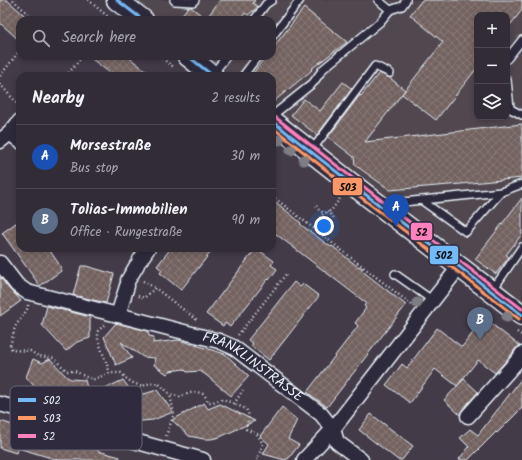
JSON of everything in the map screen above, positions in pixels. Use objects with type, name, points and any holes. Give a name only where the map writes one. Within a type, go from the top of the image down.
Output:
[{"type":"main road","points":[[117,0],[137,16]]},
{"type":"main road","points":[[184,64],[203,72]]},
{"type":"main road","points":[[276,125],[522,315]]},
{"type":"street","points":[[10,138],[16,128]]},
{"type":"street","points":[[117,315],[127,286],[138,262],[145,252]]},
{"type":"street","name":"FRANKLINSTRASSE","points":[[0,264],[17,285],[27,292],[219,342],[233,347],[321,414],[333,429],[337,442],[361,460]]},
{"type":"street","points":[[304,460],[333,429],[460,266]]},
{"type":"street","points":[[468,416],[522,354]]},
{"type":"street","points":[[0,404],[10,407]]},
{"type":"street","points":[[142,442],[203,460]]},
{"type":"lane","points":[[174,0],[193,2],[195,0]]},
{"type":"lane","points":[[257,16],[266,4],[272,0]]},
{"type":"lane","points":[[276,32],[300,0]]},
{"type":"lane","points":[[378,0],[390,10]]},
{"type":"lane","points":[[276,113],[313,83],[323,69],[380,22],[390,10],[402,6],[406,0]]},
{"type":"lane","points":[[510,55],[522,40]]},
{"type":"lane","points":[[216,72],[224,60]]},
{"type":"lane","points":[[246,72],[255,60]]},
{"type":"lane","points":[[311,152],[375,66],[390,73]]},
{"type":"lane","points":[[510,109],[522,115]]},
{"type":"lane","points":[[386,209],[403,202],[501,192],[522,184]]},
{"type":"lane","points":[[421,200],[466,232],[501,192]]},
{"type":"lane","points":[[492,291],[522,247]]},
{"type":"lane","points":[[395,274],[432,300]]},
{"type":"path","points":[[13,0],[31,16]]},
{"type":"path","points":[[88,0],[107,16]]},
{"type":"path","points":[[0,76],[16,55]]},
{"type":"path","points":[[69,72],[80,60]]},
{"type":"path","points":[[172,60],[184,64]]},
{"type":"path","points":[[0,84],[16,102]]},
{"type":"path","points":[[314,228],[319,222],[319,219],[325,213],[331,211],[341,197]]},
{"type":"path","points":[[276,199],[422,313]]},
{"type":"path","points":[[316,206],[319,210],[333,216],[334,220]]},
{"type":"path","points":[[229,346],[287,273]]},
{"type":"path","points":[[127,286],[144,298],[155,288],[206,328],[204,338]]},
{"type":"path","points":[[27,292],[28,308],[15,327],[10,346],[12,350],[30,351],[38,356],[53,358],[67,371],[75,371],[86,377],[94,379],[110,373],[121,373],[135,384],[143,386],[150,383],[159,384],[170,394],[180,397],[187,393],[199,392],[204,394],[208,402],[223,399],[246,409],[249,415],[246,429],[257,434],[264,444],[257,460]]},
{"type":"path","points":[[110,373],[98,340],[98,331],[117,315]]},
{"type":"path","points":[[234,404],[244,390]]},
{"type":"path","points":[[163,448],[174,414],[170,394]]},
{"type":"shaded area","points":[[134,0],[522,0],[522,301],[276,110],[276,72],[227,72],[211,60],[276,60],[276,16],[155,16]]},
{"type":"building","points":[[0,0],[7,0],[25,16],[16,16],[16,37],[0,23]]},
{"type":"building","points":[[220,0],[255,0],[253,3],[258,7],[248,15],[245,13],[243,16],[208,16]]},
{"type":"building","points":[[422,0],[522,0],[522,10],[510,25],[510,12],[474,12],[474,72],[436,120],[402,94],[443,42],[410,15]]},
{"type":"building","points":[[188,7],[191,7],[202,16],[181,16]]},
{"type":"building","points":[[304,8],[347,42],[311,69],[312,70],[276,100],[276,72],[254,72],[263,60],[276,60],[276,44]]},
{"type":"building","points":[[93,60],[132,60],[148,72],[109,72]]},
{"type":"building","points":[[379,73],[390,78],[405,90],[365,142],[522,124],[522,178],[390,190],[355,165],[354,157],[328,137]]},
{"type":"building","points":[[343,82],[352,89],[317,135],[291,115],[304,99],[320,111]]},
{"type":"building","points":[[522,198],[522,234],[506,255],[509,257],[496,274],[475,259]]},
{"type":"building","points":[[276,202],[301,223],[300,224],[331,247],[332,246],[357,266],[363,268],[361,270],[406,305],[327,407],[307,392],[358,326],[355,323],[366,308],[364,306],[366,303],[276,234]]},
{"type":"building","points":[[16,223],[16,252],[51,252],[61,267],[61,271],[40,286],[2,233]]},
{"type":"building","points":[[168,252],[211,252],[181,290],[160,273],[162,270],[157,266]]},
{"type":"building","points":[[253,252],[262,252],[274,261],[271,265],[277,269],[230,327],[225,323],[223,326],[206,314]]},
{"type":"building","points":[[81,266],[114,274],[106,303],[73,295]]},
{"type":"building","points":[[0,277],[21,301],[0,316]]},
{"type":"building","points":[[294,282],[300,287],[303,284],[319,296],[269,360],[251,346],[253,344],[248,340]]},
{"type":"building","points":[[47,306],[90,317],[90,338],[77,342],[66,351],[42,325]]},
{"type":"building","points":[[484,318],[520,346],[515,349],[495,373],[478,360],[457,386],[435,369],[410,403],[386,385],[402,364],[407,368],[437,328],[462,347]]},
{"type":"building","points":[[116,323],[148,331],[149,336],[154,337],[153,343],[179,340],[225,354],[249,376],[231,396],[200,371],[187,372],[184,369],[170,371],[167,374],[154,365],[155,358],[143,357],[121,342],[132,358],[116,365],[104,337]]},
{"type":"building","points":[[33,359],[42,363],[50,359],[67,377],[71,379],[85,380],[86,386],[34,386],[26,377]]},
{"type":"building","points":[[522,378],[522,408],[468,460],[459,459],[469,447],[460,438],[470,429],[478,435]]},
{"type":"building","points":[[464,379],[478,392],[462,410],[460,415],[444,400]]},
{"type":"building","points":[[123,380],[127,386],[110,386]]},
{"type":"building","points":[[157,390],[173,412],[153,420],[142,421],[142,394]]},
{"type":"building","points":[[204,403],[208,409],[220,404],[255,421],[220,437],[204,439],[189,436],[172,420]]},
{"type":"building","points":[[282,407],[297,420],[288,439],[299,445],[289,458],[285,460],[263,454],[269,444],[260,436]]},
{"type":"building","points":[[371,414],[413,446],[402,460],[398,460],[359,430]]},
{"type":"building","points":[[0,421],[10,424],[10,450],[17,450],[16,453],[0,448]]},
{"type":"building","points":[[25,450],[98,450],[120,457],[119,460],[58,460]]},
{"type":"transit line","name":"502","points":[[117,0],[138,16]]},
{"type":"transit line","name":"502","points":[[193,60],[208,72]]},
{"type":"transit line","name":"52","points":[[276,118],[522,309]]},
{"type":"transit line","name":"502","points":[[276,124],[522,315]]},
{"type":"transit line","name":"503","points":[[276,130],[519,319]]},
{"type":"place","name":"Morsestraße","points":[[396,227]]},
{"type":"place","name":"Tolias-Immobilien","points":[[480,340]]}]
